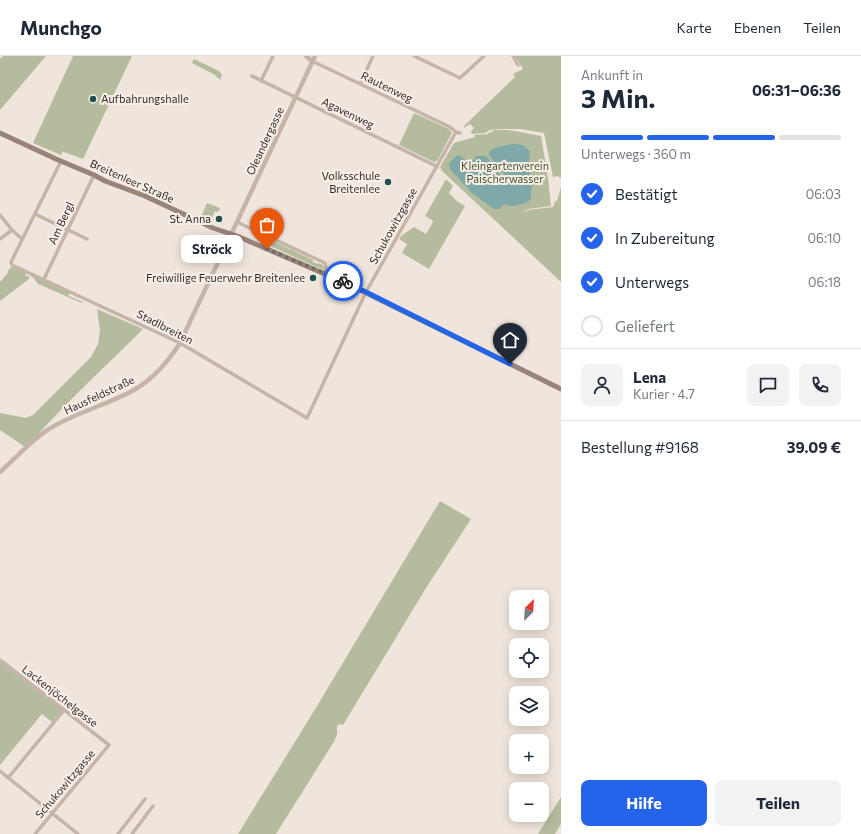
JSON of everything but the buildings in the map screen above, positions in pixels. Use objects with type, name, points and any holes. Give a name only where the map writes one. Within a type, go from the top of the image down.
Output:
[{"type":"main road","name":"Breitenleer Straße","points":[[0,133],[61,161],[145,196],[213,228],[232,234],[366,292],[561,389]]},
{"type":"street","points":[[261,81],[273,56]]},
{"type":"street","name":"Rautenweg","points":[[306,56],[312,61],[458,132]]},
{"type":"street","name":"Oleandergasse","points":[[232,234],[315,56]]},
{"type":"street","points":[[360,84],[373,56]]},
{"type":"street","points":[[414,56],[460,78],[484,56]]},
{"type":"street","points":[[421,60],[425,56]]},
{"type":"street","points":[[513,56],[518,65]]},
{"type":"street","name":"Agavenweg","points":[[252,76],[437,167]]},
{"type":"street","name":"Schukowitzgasse","points":[[307,418],[366,292],[458,132]]},
{"type":"street","points":[[0,215],[12,230],[22,239],[61,161]]},
{"type":"street","name":"Am Bergl","points":[[44,279],[94,175]]},
{"type":"street","points":[[35,214],[87,239]]},
{"type":"street","points":[[237,222],[325,263],[326,268],[324,273]]},
{"type":"street","points":[[0,239],[12,230]]},
{"type":"street","name":"Hausfeldstraße","points":[[0,472],[42,434],[54,426],[124,395],[142,385],[162,367],[172,356],[180,343],[232,234]]},
{"type":"street","name":"Stadlbreiten","points":[[22,239],[11,262],[12,264],[180,343],[307,418]]},
{"type":"street","name":"Lackenjöchelgasse","points":[[0,660],[109,745]]},
{"type":"street","points":[[8,778],[64,710]]},
{"type":"street","name":"Schukowitzgasse","points":[[35,834],[109,745]]},
{"type":"street","points":[[0,771],[78,834]]},
{"type":"street","points":[[118,834],[145,799]]},
{"type":"street","points":[[132,834],[153,806]]},
{"type":"green space","points":[[3,56],[46,56],[0,110],[0,59]]},
{"type":"green space","points":[[73,56],[132,56],[83,159],[63,151],[61,155],[33,143]]},
{"type":"green space","points":[[515,56],[561,56],[561,178],[557,176],[553,177],[544,133],[520,129],[500,129],[490,130],[485,133],[472,134],[471,131],[474,128],[470,124],[464,128],[464,126],[515,77],[513,74],[523,69]]},
{"type":"green space","points":[[194,59],[219,71],[222,75],[220,80],[215,75],[192,63]]},
{"type":"green space","points":[[414,113],[449,129],[452,133],[437,161],[434,162],[399,145]]},
{"type":"green space","name":"Kleingartenverein Paischerwasser","points":[[495,130],[509,130],[541,136],[551,206],[528,209],[522,213],[528,210],[553,207],[555,201],[557,201],[561,187],[561,282],[442,171],[440,167],[454,143],[475,137],[474,135],[487,134]]},
{"type":"green space","points":[[446,179],[453,186],[449,193],[458,202],[465,206],[429,269],[402,253],[407,244],[399,239],[414,227],[426,234],[433,222],[425,216]]},
{"type":"green space","points":[[207,203],[220,208],[218,212],[215,211],[210,222],[201,217]]},
{"type":"green space","points":[[260,235],[313,260],[313,262],[323,265],[324,268],[321,269],[257,240],[261,240],[262,238],[259,237]]},
{"type":"green space","points":[[12,267],[26,273],[25,275],[29,277],[29,279],[0,301],[0,282]]},
{"type":"green space","points":[[31,275],[69,293],[69,296],[83,302],[82,303],[38,284]]},
{"type":"green space","points":[[97,309],[143,329],[25,447],[0,430],[0,413],[26,418],[33,415],[91,357],[98,344],[100,330]]},
{"type":"green space","points":[[440,501],[471,519],[426,588],[343,725],[338,725],[335,740],[276,834],[238,834],[314,711]]},
{"type":"green space","points":[[0,662],[62,710],[52,722],[42,714],[0,765]]},
{"type":"green space","points":[[561,797],[561,824],[555,834],[538,834],[545,822],[549,822],[549,816]]},
{"type":"water","points":[[511,144],[522,145],[530,152],[530,177],[532,182],[531,199],[519,205],[504,205],[500,209],[494,209],[472,193],[450,169],[449,164],[458,155],[466,161],[475,159],[476,156],[486,156],[506,183],[508,179],[489,155],[490,151],[492,150]]},
{"type":"way so far","points":[[267,249],[343,281]]},
{"type":"place","name":"Aufbahrungshalle","points":[[93,99]]},
{"type":"place","name":"Volksschule Breitenlee","points":[[388,182]]},
{"type":"place","name":"St. Anna","points":[[219,219]]},
{"type":"place","name":"Ströck","points":[[267,249]]},
{"type":"place","name":"Freiwillige Feuerwehr Breitenlee","points":[[313,278]]},
{"type":"route","points":[[343,281],[510,364]]}]
